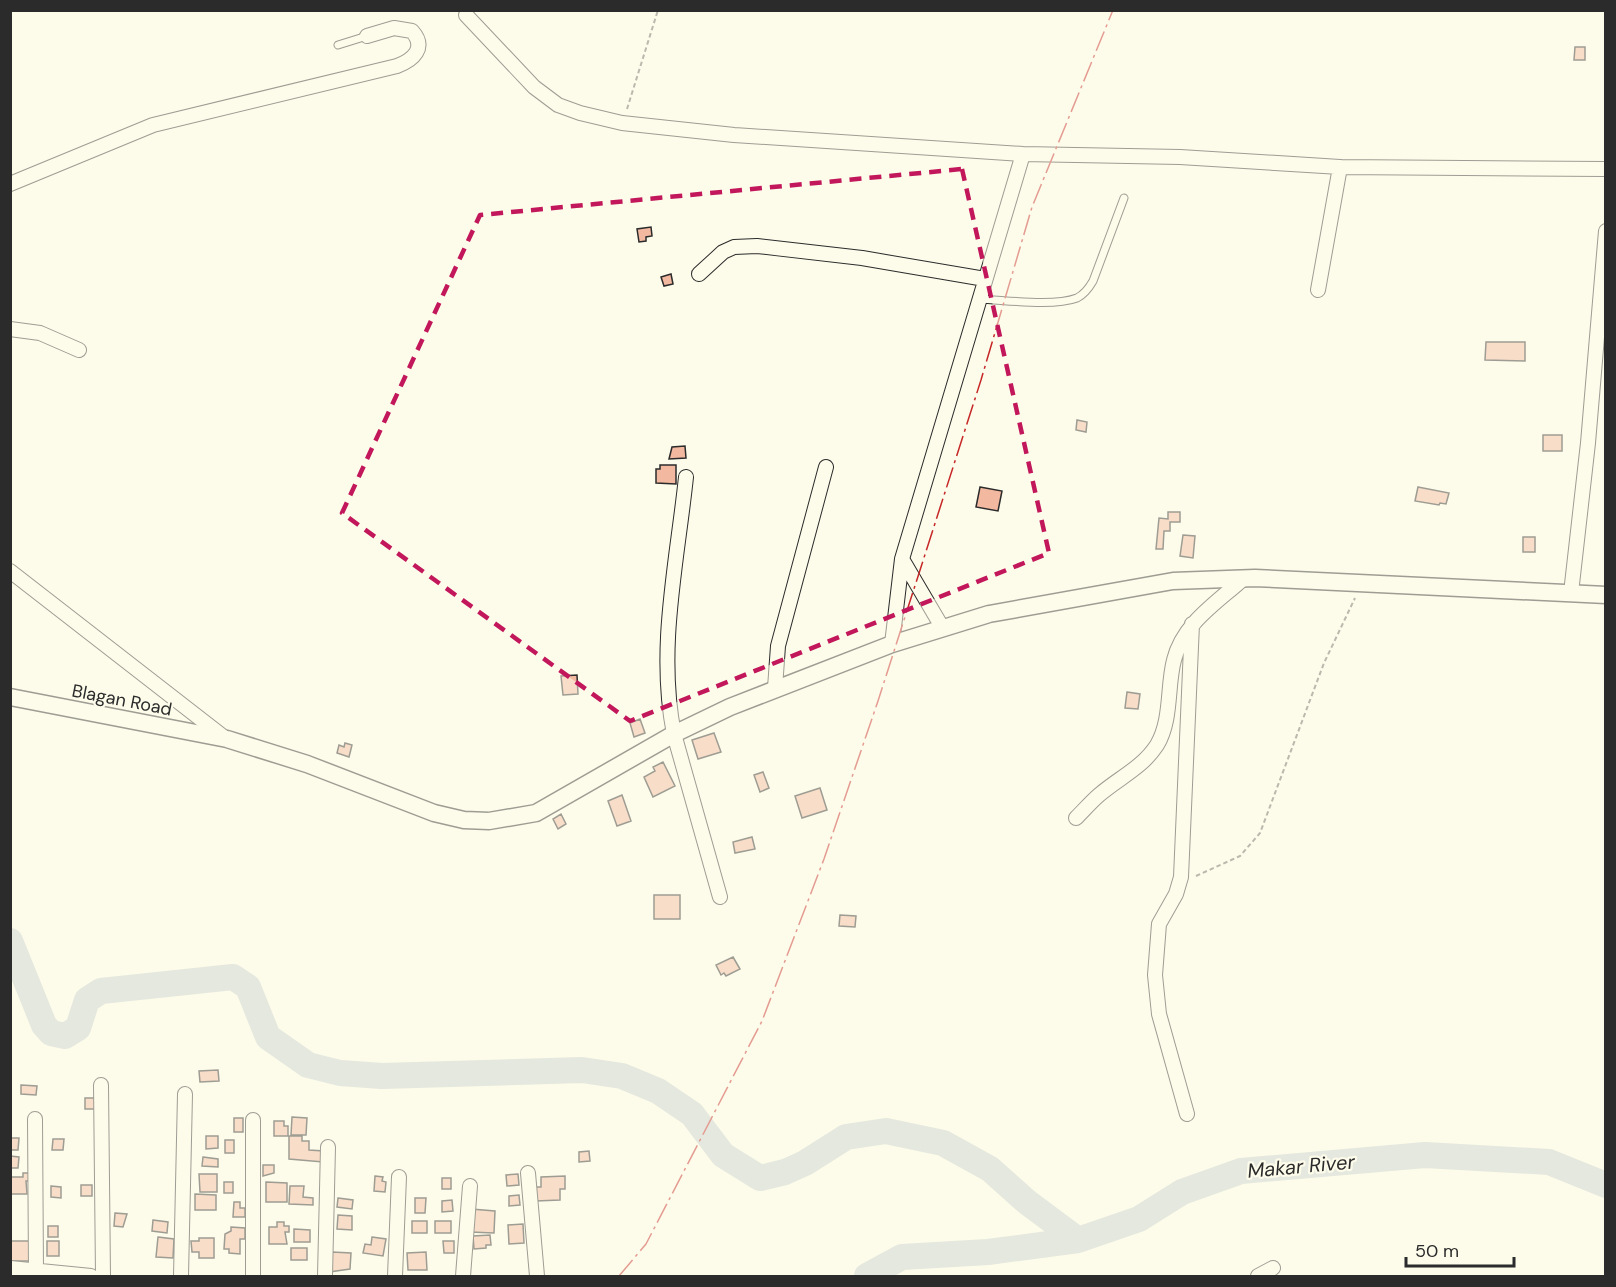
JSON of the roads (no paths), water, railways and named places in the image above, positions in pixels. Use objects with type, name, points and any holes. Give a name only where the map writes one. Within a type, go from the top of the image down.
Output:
[{"type":"street","points":[[466,15],[534,87],[558,105],[622,123],[767,138],[1023,154],[1180,157],[1340,167],[1605,169]]},
{"type":"street","points":[[10,183],[153,125],[397,66],[411,61],[417,54],[418,45],[412,32],[394,28],[367,36]]},
{"type":"street","points":[[892,644],[902,559],[1023,154]]},
{"type":"street","points":[[1318,290],[1340,167]]},
{"type":"street","points":[[1571,593],[1588,443],[1605,231]]},
{"type":"street","points":[[699,274],[723,252],[744,246],[862,258],[985,279]]},
{"type":"street","points":[[10,328],[40,333],[79,350]]},
{"type":"street","points":[[775,688],[778,646],[826,467]]},
{"type":"street","points":[[686,477],[667,644],[666,683],[674,734],[720,897]]},
{"type":"street","points":[[902,559],[942,627]]},
{"type":"street","points":[[10,571],[227,739]]},
{"type":"street","points":[[1077,818],[1100,794],[1147,760],[1159,742],[1165,724],[1174,660],[1182,638],[1192,624],[1244,578]]},
{"type":"street","name":"Blagan Road","points":[[10,697],[227,739],[307,764],[434,813],[464,820],[489,821],[536,813],[674,734],[775,688],[819,674],[892,644],[942,627],[1052,601],[1173,581],[1244,578],[1605,595]]},
{"type":"street","points":[[1187,1114],[1159,1014],[1155,975],[1159,924],[1176,894],[1183,855],[1192,624]]},
{"type":"street","points":[[101,1086],[103,1276]]},
{"type":"street","points":[[181,1276],[186,1094]]},
{"type":"street","points":[[35,1119],[36,1271]]},
{"type":"street","points":[[253,1120],[253,1276]]},
{"type":"street","points":[[325,1276],[327,1147]]},
{"type":"street","points":[[528,1173],[537,1276]]},
{"type":"street","points":[[395,1276],[399,1177]]},
{"type":"street","points":[[463,1276],[470,1186]]},
{"type":"street","points":[[10,1268],[90,1276]]},
{"type":"street","points":[[1258,1276],[1273,1268]]},
{"type":"lane","points":[[338,45],[367,36]]},
{"type":"lane","points":[[979,299],[1053,301],[1078,297],[1087,291],[1093,281],[1124,198]]},
{"type":"waterway","points":[[10,941],[44,1025],[51,1033],[65,1036],[78,1028],[87,1000],[101,991],[233,977],[248,987],[268,1037],[308,1065],[340,1073],[382,1076],[582,1070],[622,1076],[658,1091],[692,1114],[723,1155],[760,1178],[785,1172],[805,1163],[846,1137],[886,1131],[943,1143],[990,1169],[1027,1202],[1078,1240]]},
{"type":"waterway","name":"Makar River","points":[[867,1276],[902,1257],[988,1252],[1078,1240],[1139,1219],[1182,1192],[1241,1171],[1425,1155],[1549,1162],[1606,1185]]}]
